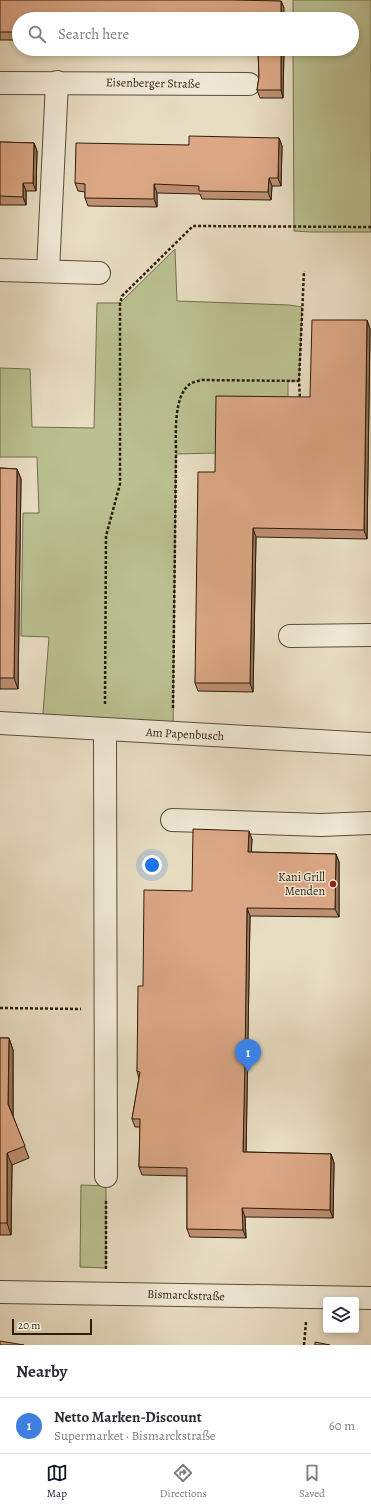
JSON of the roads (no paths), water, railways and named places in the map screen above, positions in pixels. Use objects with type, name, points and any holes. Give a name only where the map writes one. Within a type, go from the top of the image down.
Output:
[{"type":"street","name":"Eisenberger Straße","points":[[0,83],[57,82],[249,84]]},
{"type":"street","points":[[48,271],[57,82]]},
{"type":"street","points":[[0,270],[99,273]]},
{"type":"street","points":[[290,636],[371,635]]},
{"type":"street","name":"Am Papenbusch","points":[[0,723],[371,744]]},
{"type":"street","points":[[105,729],[106,1176]]},
{"type":"street","points":[[172,820],[321,825],[371,823]]},
{"type":"street","name":"Bismarckstraße","points":[[0,1292],[371,1298]]},
{"type":"place","name":"Kani Grill Menden","points":[[333,884]]},
{"type":"place","name":"Netto Marken-Discount","points":[[248,1072]]}]
